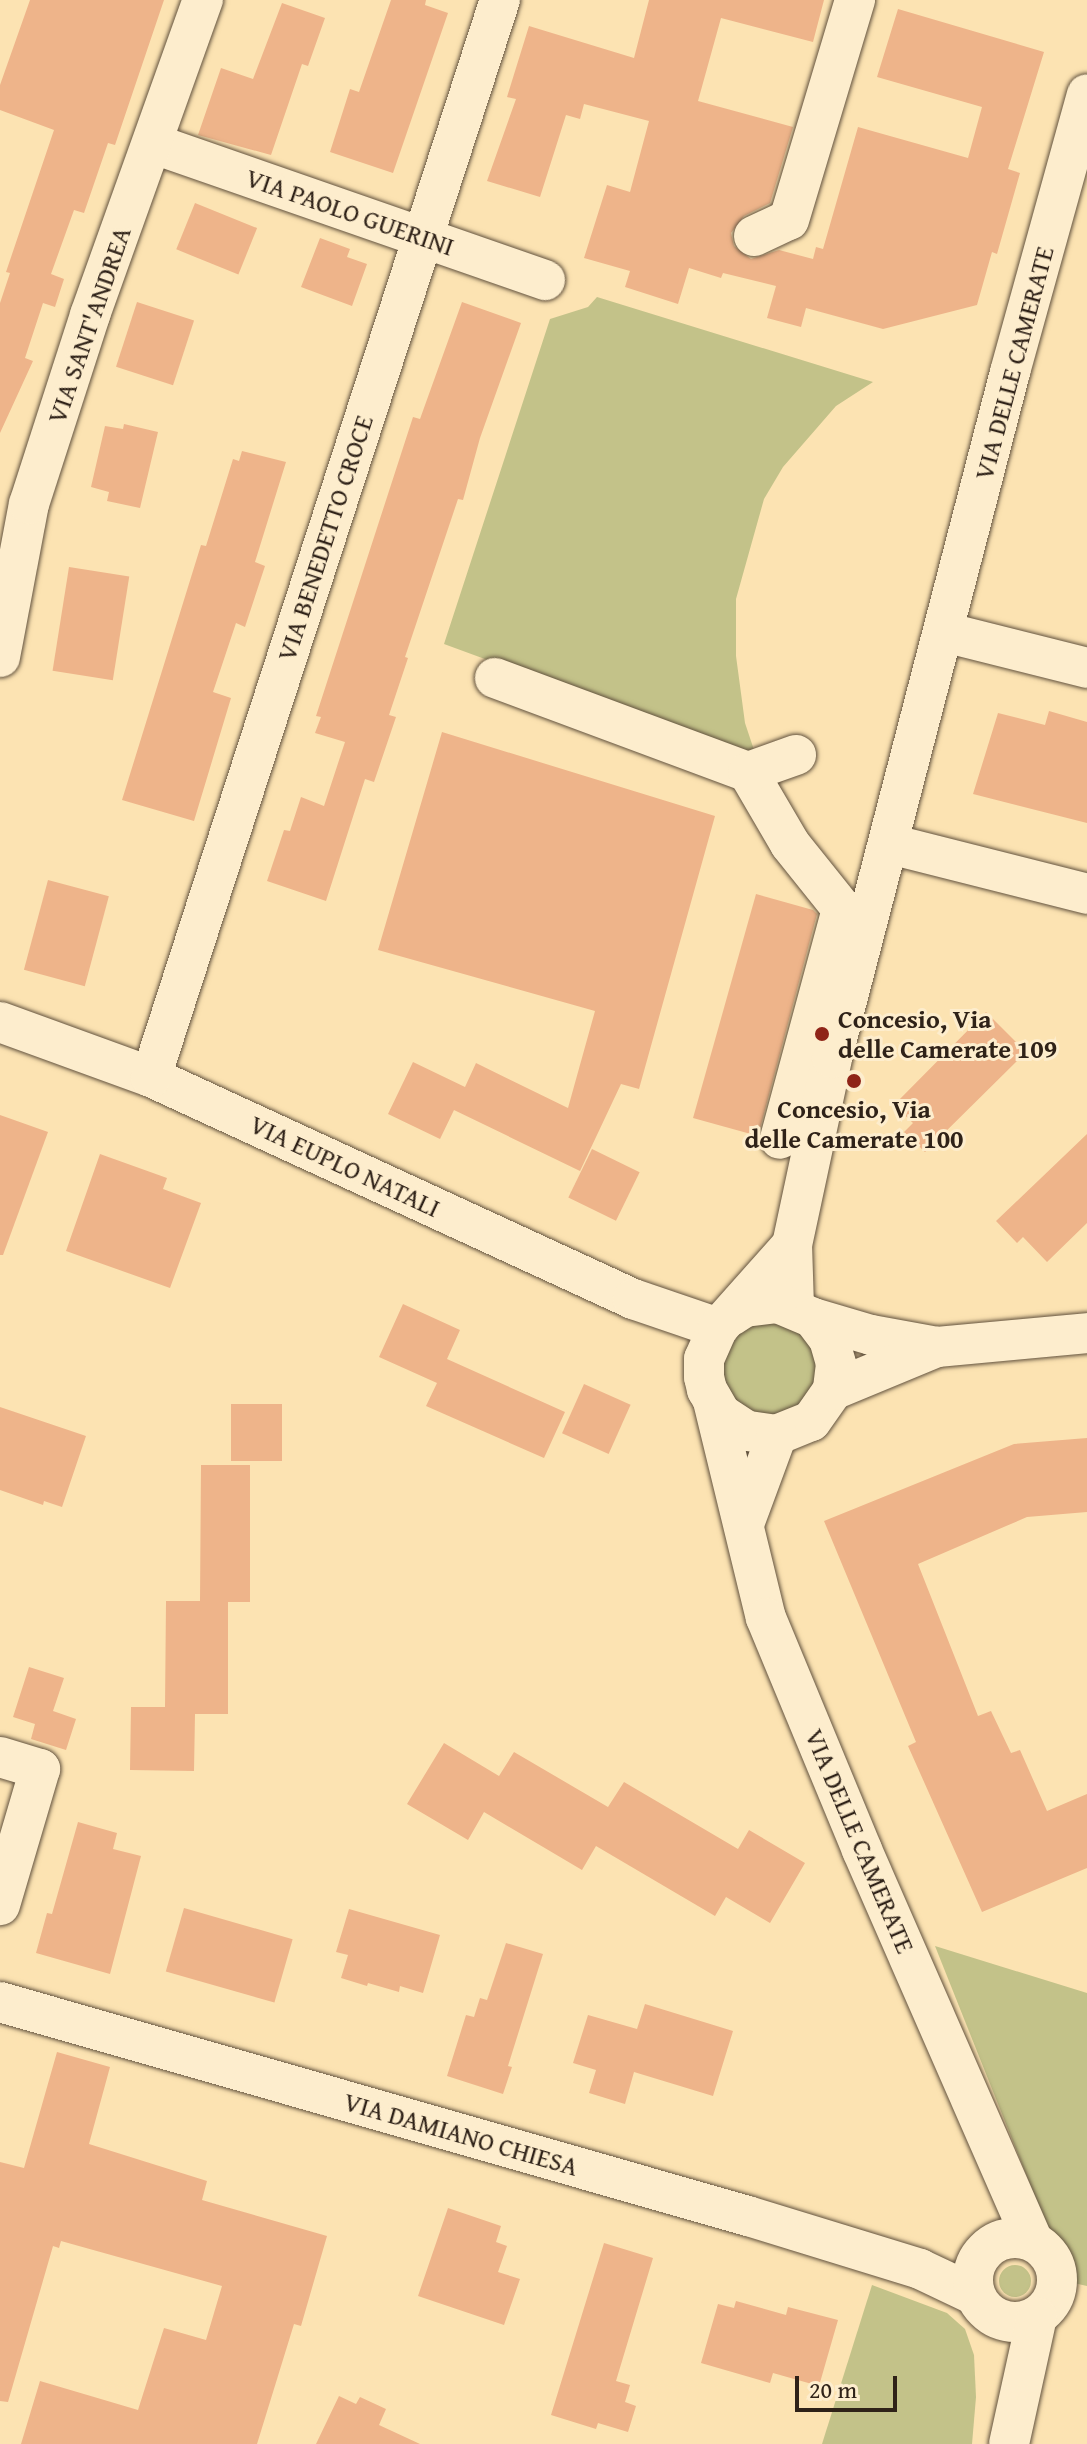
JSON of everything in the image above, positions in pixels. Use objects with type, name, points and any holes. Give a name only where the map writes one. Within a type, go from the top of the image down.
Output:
[{"type":"street","name":"VIA SANT'ANDREA","points":[[0,657],[29,504],[90,315],[154,144],[203,0]]},
{"type":"street","name":"VIA BENEDETTO CROCE","points":[[151,1077],[500,0]]},
{"type":"street","points":[[754,236],[789,220],[855,0]]},
{"type":"street","name":"VIA DELLE CAMERATE","points":[[833,1390],[836,1364],[829,1339],[803,1312],[792,1245],[832,1058],[944,632],[1079,152],[1087,95]]},
{"type":"street","name":"VIA PAOLO GUERINI","points":[[154,144],[545,280]]},
{"type":"street","points":[[944,632],[1087,668]]},
{"type":"street","points":[[495,678],[748,772],[790,844],[842,909],[780,1139]]},
{"type":"street","points":[[748,772],[796,755]]},
{"type":"street","points":[[890,844],[1087,894]]},
{"type":"street","name":"VIA EUPLO NATALI","points":[[0,1022],[151,1077],[633,1299],[724,1322]]},
{"type":"street","name":"VIA EUPLO NATALI","points":[[0,1040],[54,1043]]},
{"type":"street","name":"VIA DELLE CAMERATE","points":[[792,1245],[724,1322],[704,1359],[708,1389],[766,1618],[1033,2241],[1047,2251],[1056,2265],[1058,2282],[1054,2299],[1037,2317],[1012,2432]]},
{"type":"street","name":"VIA EUPLO NATALI","points":[[633,1299],[708,1389]]},
{"type":"street","points":[[724,1322],[761,1303],[803,1312],[871,1335],[937,1347],[1087,1333]]},
{"type":"street","points":[[708,1389],[721,1414],[747,1431],[777,1435],[811,1421],[833,1390],[937,1347]]},
{"type":"street","points":[[744,1524],[777,1435]]},
{"type":"street","points":[[0,1757],[40,1769],[0,1905]]},
{"type":"street","name":"VIA DAMIANO CHIESA","points":[[0,2002],[920,2269],[985,2279]]},
{"type":"street","name":"VIA DELLE CAMERATE","points":[[994,2152],[985,2279],[1012,2432]]},
{"type":"street","points":[[1033,2241],[1012,2237],[985,2279],[1008,2322],[1037,2317]]},
{"type":"shaded area","points":[[597,297],[873,382],[836,406],[783,467],[764,499],[736,599],[736,656],[745,723],[757,759],[444,644],[550,319],[588,307]]},
{"type":"shaded area","points":[[769,1321],[787,1325],[802,1335],[812,1350],[816,1368],[812,1386],[802,1401],[787,1411],[769,1415],[751,1411],[736,1401],[726,1386],[722,1368],[726,1350],[736,1335],[751,1325]]},
{"type":"shaded area","points":[[935,1946],[1087,1993],[1087,2286],[1069,2282]]},
{"type":"shaded area","points":[[1015,2265],[1026,2270],[1031,2281],[1026,2292],[1015,2297],[1004,2292],[999,2281],[1004,2270]]},
{"type":"shaded area","points":[[872,2285],[947,2313],[965,2329],[974,2355],[976,2397],[972,2444],[822,2444]]},
{"type":"building","points":[[30,0],[164,0],[115,145],[108,143],[84,213],[74,210],[51,274],[64,279],[55,307],[43,303],[25,358],[33,361],[0,433],[0,303],[10,273],[6,272],[54,130],[0,110],[0,85]]},
{"type":"building","points":[[391,0],[426,0],[425,5],[448,13],[393,173],[330,152],[350,89],[359,92]]},
{"type":"building","points":[[649,0],[824,0],[813,42],[721,18],[698,101],[793,127],[770,203],[744,216],[731,233],[734,246],[751,259],[779,250],[813,259],[816,247],[823,249],[858,127],[968,158],[982,107],[877,77],[898,9],[1044,52],[1008,169],[1020,173],[997,254],[992,252],[977,305],[883,329],[806,308],[801,327],[767,318],[776,286],[723,273],[721,278],[689,268],[678,304],[625,287],[630,271],[584,258],[607,185],[630,192],[649,121],[584,104],[580,119],[566,115],[540,197],[487,181],[516,99],[507,97],[529,26],[634,58]]},
{"type":"building","points":[[282,3],[325,18],[308,66],[302,64],[271,155],[198,135],[221,68],[253,79]]},
{"type":"building","points":[[195,203],[257,228],[238,274],[176,249]]},
{"type":"building","points":[[320,238],[350,249],[347,257],[367,264],[352,306],[301,287]]},
{"type":"building","points":[[137,302],[194,321],[173,385],[116,367]]},
{"type":"building","points":[[462,302],[521,323],[480,438],[463,500],[458,499],[405,657],[408,658],[389,715],[396,717],[374,782],[365,779],[326,901],[267,881],[284,830],[290,831],[301,797],[324,806],[345,742],[315,733],[321,717],[316,716],[413,417],[420,419]]},
{"type":"building","points":[[124,424],[158,432],[140,508],[107,501],[109,492],[91,487],[105,426],[123,429]]},
{"type":"building","points":[[242,451],[286,462],[255,562],[265,566],[245,627],[236,623],[213,692],[231,698],[194,821],[122,800],[201,545],[206,546],[233,459],[239,461]]},
{"type":"building","points":[[69,567],[129,577],[113,680],[53,671]]},
{"type":"building","points":[[1049,711],[1087,722],[1087,823],[973,794],[998,713],[1045,725]]},
{"type":"building","points":[[442,732],[715,816],[639,1089],[621,1084],[580,1171],[454,1110],[440,1139],[388,1114],[413,1062],[465,1087],[476,1063],[568,1108],[595,1011],[378,950]]},
{"type":"building","points":[[48,880],[109,896],[85,986],[24,970]]},
{"type":"building","points":[[756,894],[813,910],[817,914],[758,1136],[693,1118]]},
{"type":"building","points":[[986,1012],[1026,1052],[925,1152],[904,1132],[913,1123],[894,1105]]},
{"type":"building","points":[[0,1115],[48,1132],[3,1255],[0,1255]]},
{"type":"building","points":[[1087,1134],[1087,1223],[1047,1262],[1023,1237],[1017,1243],[996,1221]]},
{"type":"building","points":[[592,1149],[640,1172],[616,1221],[568,1198]]},
{"type":"building","points":[[100,1154],[167,1178],[163,1189],[201,1203],[170,1288],[66,1251]]},
{"type":"building","points":[[403,1304],[460,1330],[447,1359],[565,1412],[544,1458],[426,1406],[437,1383],[379,1357]]},
{"type":"building","points":[[584,1384],[631,1405],[609,1454],[562,1433]]},
{"type":"building","points":[[231,1404],[282,1404],[282,1461],[231,1461]]},
{"type":"building","points":[[0,1407],[86,1436],[62,1507],[44,1501],[43,1505],[0,1490]]},
{"type":"building","points":[[1087,1438],[1087,1512],[1027,1517],[918,1564],[978,1716],[991,1711],[1011,1753],[1020,1750],[1047,1811],[1087,1794],[1087,1868],[982,1912],[908,1746],[916,1742],[824,1521],[1014,1444]]},
{"type":"building","points":[[201,1465],[250,1465],[250,1602],[228,1602],[228,1714],[195,1714],[194,1771],[130,1770],[131,1707],[165,1707],[166,1601],[200,1601]]},
{"type":"building","points":[[29,1667],[64,1678],[53,1711],[76,1719],[66,1750],[31,1739],[35,1724],[13,1717]]},
{"type":"building","points":[[444,1743],[499,1776],[514,1752],[608,1807],[624,1782],[738,1849],[749,1830],[805,1863],[770,1923],[726,1897],[715,1916],[596,1846],[582,1870],[484,1812],[468,1840],[407,1804]]},
{"type":"building","points":[[78,1822],[117,1833],[113,1849],[141,1856],[110,1974],[36,1953],[47,1913],[52,1914]]},
{"type":"building","points":[[184,1908],[293,1939],[274,2003],[166,1971]]},
{"type":"building","points":[[349,1909],[440,1935],[423,1993],[400,1986],[399,1992],[341,1978],[348,1955],[336,1952]]},
{"type":"building","points":[[506,1943],[543,1954],[508,2066],[512,2067],[503,2094],[447,2076],[466,2015],[474,2017],[480,1998],[487,2000]]},
{"type":"building","points":[[645,2004],[733,2031],[713,2096],[634,2072],[625,2104],[589,2093],[596,2070],[573,2063],[588,2015],[637,2029]]},
{"type":"building","points":[[57,2052],[110,2067],[89,2144],[207,2181],[202,2200],[327,2236],[301,2326],[294,2324],[257,2444],[21,2444],[40,2381],[138,2410],[164,2328],[206,2340],[222,2286],[61,2241],[59,2248],[53,2246],[8,2402],[0,2401],[0,2162],[24,2168]]},
{"type":"building","points":[[448,2208],[501,2226],[496,2242],[507,2246],[498,2272],[520,2279],[504,2325],[418,2296]]},
{"type":"building","points":[[604,2243],[653,2258],[616,2381],[630,2385],[625,2402],[636,2406],[628,2432],[598,2423],[596,2429],[551,2415]]},
{"type":"building","points":[[736,2301],[786,2315],[788,2307],[838,2320],[819,2386],[773,2373],[770,2383],[701,2363],[718,2304],[734,2308]]},
{"type":"building","points":[[339,2396],[356,2404],[360,2397],[386,2409],[379,2425],[420,2444],[316,2444]]},
{"type":"place","name":"Concesio, Via delle Camerate 109","points":[[822,1034]]},
{"type":"place","name":"Concesio, Via delle Camerate 100","points":[[854,1081]]}]
